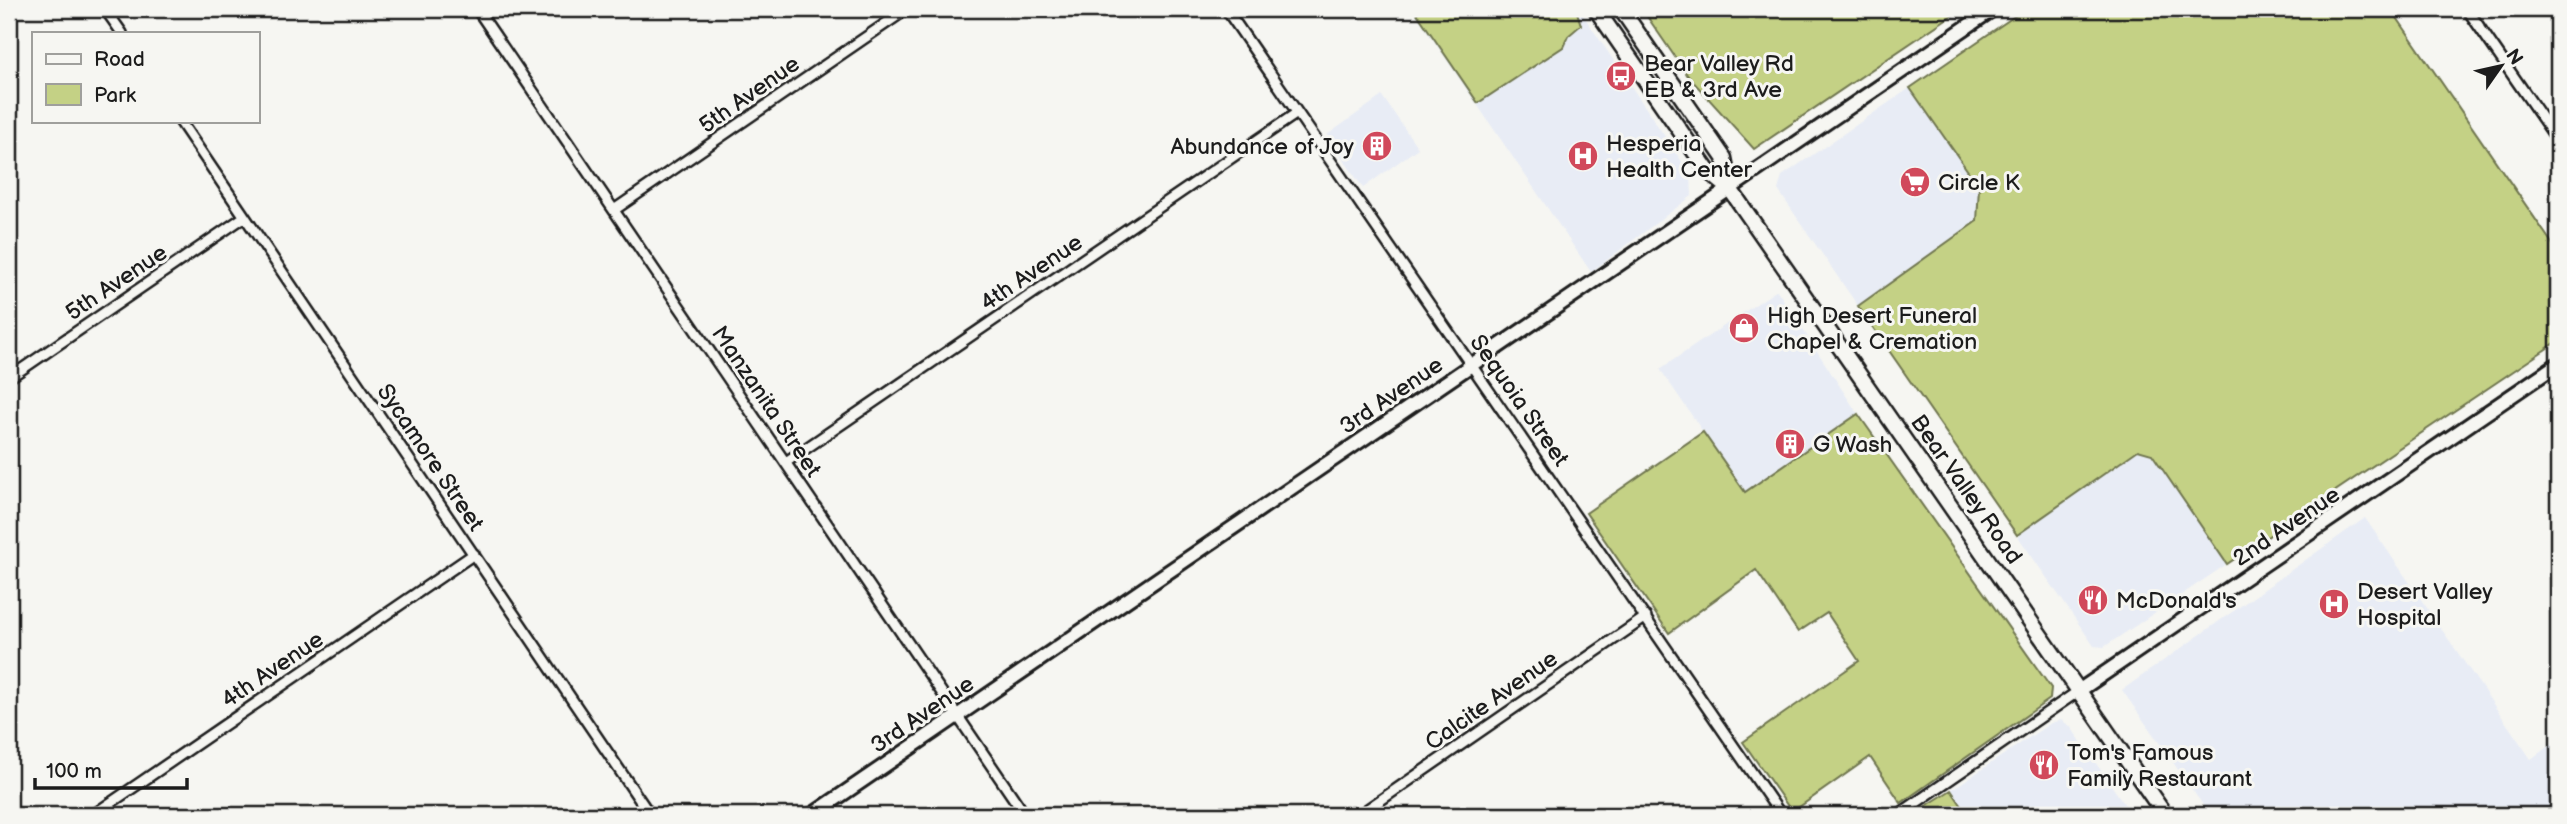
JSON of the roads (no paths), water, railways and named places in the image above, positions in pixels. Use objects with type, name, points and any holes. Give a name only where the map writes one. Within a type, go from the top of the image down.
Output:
[{"type":"main road","name":"Bear Valley Road","points":[[1596,9],[1708,171],[1730,189],[2165,815]]},
{"type":"main road","name":"Bear Valley Road","points":[[1621,9],[1724,158],[1730,189]]},
{"type":"street","points":[[105,9],[121,32]]},
{"type":"street","name":"Manzanita Street","points":[[477,9],[1025,815]]},
{"type":"street","name":"5th Avenue","points":[[614,210],[907,9]]},
{"type":"street","name":"Sequoia Street","points":[[1226,9],[1781,815]]},
{"type":"street","name":"3rd Avenue","points":[[812,815],[1993,9]]},
{"type":"street","points":[[2468,9],[2558,141]]},
{"type":"street","name":"4th Avenue","points":[[786,462],[1297,113]]},
{"type":"street","name":"Sycamore Street","points":[[181,122],[650,815]]},
{"type":"street","name":"5th Avenue","points":[[9,379],[244,217]]},
{"type":"street","name":"2nd Avenue","points":[[1898,815],[2558,364]]},
{"type":"street","name":"4th Avenue","points":[[93,815],[474,554]]},
{"type":"street","name":"Calcite Avenue","points":[[1359,815],[1646,617]]},
{"type":"place","name":"Bear Valley Rd EB & 3rd Ave","points":[[1621,76]]},
{"type":"place","name":"Abundance of Joy","points":[[1377,146]]},
{"type":"place","name":"Hesperia Health Center","points":[[1583,156]]},
{"type":"place","name":"Circle K","points":[[1915,182]]},
{"type":"place","name":"High Desert Funeral Chapel & Cremation","points":[[1744,328]]},
{"type":"place","name":"G Wash","points":[[1790,444]]},
{"type":"place","name":"McDonald's","points":[[2093,600]]},
{"type":"place","name":"Desert Valley Hospital","points":[[2334,604]]},
{"type":"place","name":"Tom's Famous Family Restaurant","points":[[2044,765]]}]
